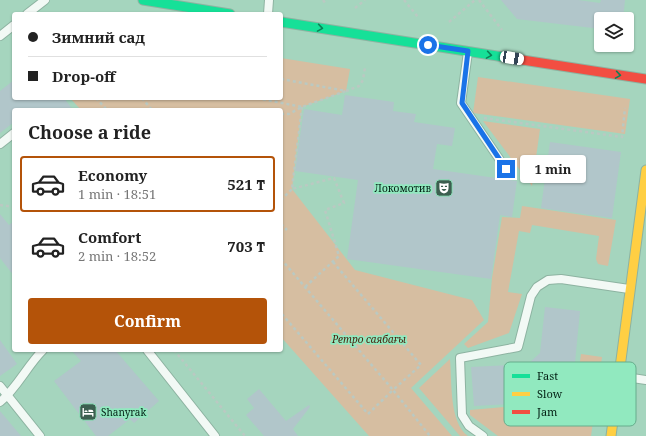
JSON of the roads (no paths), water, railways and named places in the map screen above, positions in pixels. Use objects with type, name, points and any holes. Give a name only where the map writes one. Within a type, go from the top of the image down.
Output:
[{"type":"street","points":[[143,0],[218,12]]},
{"type":"street","points":[[283,22],[646,79]]},
{"type":"street","points":[[621,362],[646,170]]},
{"type":"street","points":[[610,436],[612,426]]},
{"type":"lane","points":[[30,12],[45,0]]},
{"type":"lane","points":[[268,12],[269,0]]},
{"type":"lane","points":[[0,36],[12,27]]},
{"type":"lane","points":[[468,51],[462,103],[506,169]]},
{"type":"lane","points":[[0,144],[12,135]]},
{"type":"lane","points":[[483,436],[469,426],[462,415],[460,358],[518,347],[531,296],[537,287],[548,280],[561,279],[630,290]]},
{"type":"lane","points":[[0,402],[8,396],[32,362],[41,352]]},
{"type":"lane","points":[[150,352],[215,436]]},
{"type":"lane","points":[[636,379],[646,380]]},
{"type":"lane","points":[[0,386],[40,436]]},
{"type":"place","name":"Локомотив","points":[[444,188]]},
{"type":"place","name":"Shanyrak","points":[[88,412]]},
{"type":"park label","name":"Ретро саябағы","points":[[369,339]]}]
